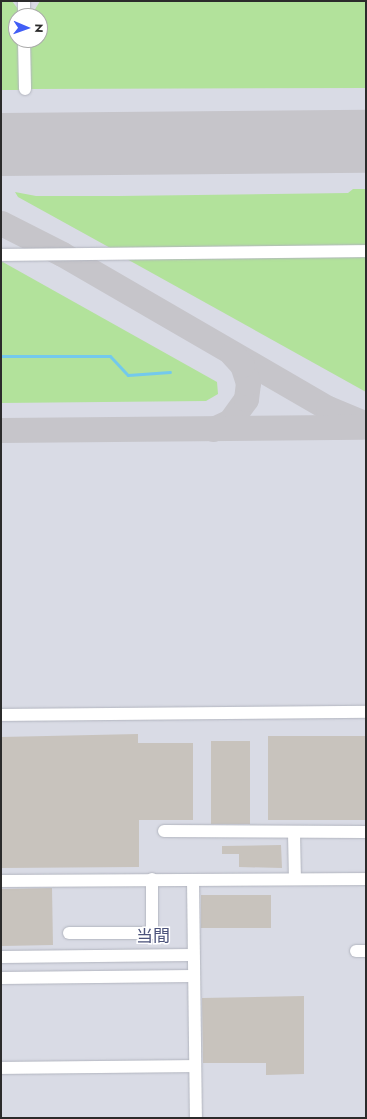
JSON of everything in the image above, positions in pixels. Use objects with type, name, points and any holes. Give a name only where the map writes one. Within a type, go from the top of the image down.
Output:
[{"type":"street","points":[[24,48],[25,89]]},
{"type":"street","points":[[1,254],[366,251]]},
{"type":"street","points":[[1,715],[366,712]]},
{"type":"street","points":[[164,831],[294,833],[366,832]]},
{"type":"street","points":[[294,833],[295,879]]},
{"type":"street","points":[[69,933],[152,933],[152,879]]},
{"type":"street","points":[[1,880],[366,879]]},
{"type":"street","points":[[193,880],[192,955],[196,1118]]},
{"type":"street","points":[[1,957],[192,955]]},
{"type":"street","points":[[1,978],[193,976]]},
{"type":"street","points":[[1,1068],[195,1066]]},
{"type":"shaded area","points":[[1,1],[366,1],[366,1118],[1,1118]]},
{"type":"green space","points":[[1,1],[12,1],[17,8],[8,8],[8,48],[24,48],[24,90],[1,90]]},
{"type":"green space","points":[[40,1],[366,1],[366,88],[28,89],[28,48],[48,48],[48,8],[36,8]]},
{"type":"green space","points":[[353,189],[366,189],[366,247],[114,250],[18,197],[15,192],[36,196],[118,196],[348,193]]},
{"type":"green space","points":[[366,255],[366,392],[125,258]]},
{"type":"green space","points":[[1,261],[217,382],[218,394],[206,401],[1,403]]},
{"type":"building","points":[[138,734],[138,743],[193,743],[193,820],[139,820],[139,867],[1,868],[1,737]]},
{"type":"building","points":[[268,736],[366,736],[366,820],[268,820]]},
{"type":"building","points":[[211,741],[250,741],[250,824],[211,824]]},
{"type":"building","points":[[281,845],[282,868],[239,867],[239,854],[222,854],[222,846]]},
{"type":"building","points":[[52,888],[53,945],[2,946],[1,889]]},
{"type":"building","points":[[201,895],[271,895],[271,928],[201,928]]},
{"type":"building","points":[[304,996],[304,1074],[266,1075],[266,1063],[203,1063],[202,998]]},
{"type":"waterway","points":[[1,356],[110,356],[128,375],[170,372]]},
{"type":"taxiway","points":[[1,223],[62,254],[328,408],[366,424]]},
{"type":"taxiway","points":[[213,429],[230,421],[246,399],[248,383],[242,365],[232,354]]},
{"type":"taxiway","points":[[1,430],[362,427]]},
{"type":"runway","points":[[1,144],[366,141]]},
{"type":"district","name":"当間","points":[[153,937]]}]
